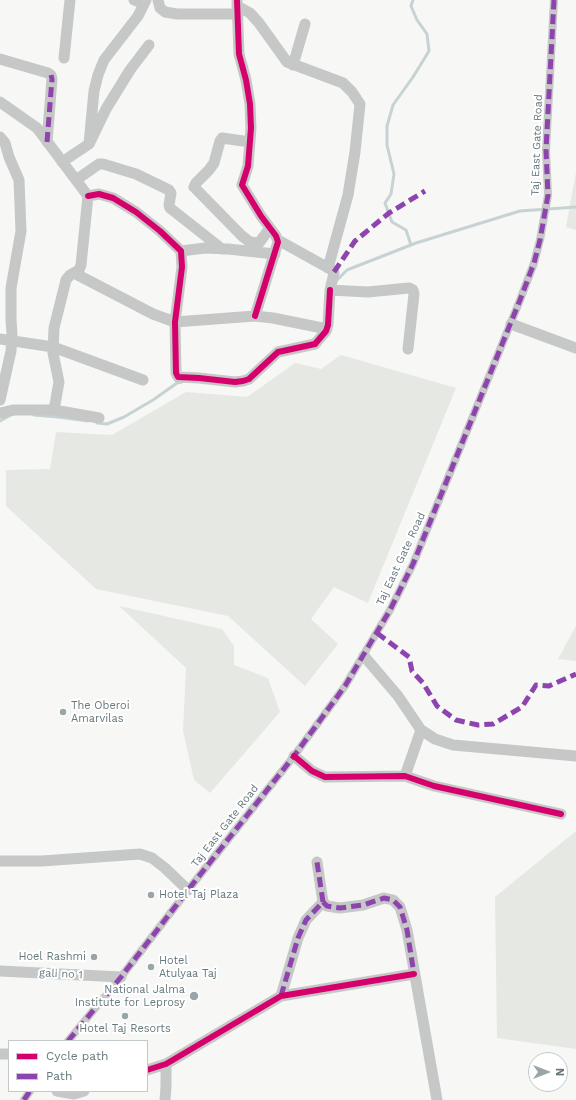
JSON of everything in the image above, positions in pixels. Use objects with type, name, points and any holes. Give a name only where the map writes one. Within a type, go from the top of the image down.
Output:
[{"type":"street","points":[[64,58],[70,0]]},
{"type":"street","points":[[158,0],[160,8],[165,12],[177,14],[237,7],[250,13],[287,62],[343,84],[352,92],[360,104],[355,152],[348,195],[328,268]]},
{"type":"street","name":"Taj East Gate Road","points":[[69,1040],[121,977],[294,756],[345,686],[390,610],[413,564],[511,324],[534,263],[540,240],[548,196],[546,150],[554,0]]},
{"type":"street","points":[[89,144],[94,91],[98,75],[107,56],[138,16],[142,1]]},
{"type":"street","points":[[88,196],[99,194],[113,198],[136,212],[160,231],[181,251],[182,267],[175,322],[176,373],[178,377],[235,382],[249,379],[278,352],[315,344],[322,337],[327,329],[330,290],[334,272],[278,240],[242,185],[248,166],[250,142],[250,104],[246,80],[239,54],[237,7]]},
{"type":"street","points":[[293,65],[305,24]]},
{"type":"street","points":[[62,162],[89,144],[106,109],[130,70],[149,45]]},
{"type":"street","points":[[0,58],[51,75],[52,79],[47,142]]},
{"type":"street","points":[[0,102],[37,128],[88,196],[81,266],[79,270],[70,275],[66,280],[60,298],[54,328],[53,347],[59,382],[54,410]]},
{"type":"street","points":[[0,137],[5,143],[20,187],[21,231],[5,293],[12,342],[0,400]]},
{"type":"street","points":[[250,142],[222,138],[214,163],[196,182],[194,187],[242,236],[250,242],[259,243],[270,228]]},
{"type":"street","points":[[76,180],[99,164],[136,174],[169,190],[171,193],[169,204],[170,208],[222,249]]},
{"type":"street","points":[[255,316],[278,240]]},
{"type":"street","points":[[181,251],[205,248],[275,254]]},
{"type":"street","points":[[74,273],[153,314],[175,322],[255,316],[273,318],[327,329]]},
{"type":"street","points":[[330,290],[368,292],[409,288],[413,290],[414,294],[408,349]]},
{"type":"street","points":[[511,324],[576,348]]},
{"type":"street","points":[[0,340],[53,347],[142,380]]},
{"type":"street","points":[[0,403],[14,410]]},
{"type":"street","points":[[0,414],[14,410],[54,410],[99,418]]},
{"type":"street","points":[[364,656],[398,696],[421,730],[435,739],[453,745],[576,756]]},
{"type":"street","points":[[405,776],[421,730]]},
{"type":"street","points":[[294,756],[312,771],[325,777],[405,776],[434,786],[561,814]]},
{"type":"street","points":[[0,861],[42,861],[140,854],[152,858],[188,890]]},
{"type":"street","points":[[317,862],[323,902],[327,906],[340,908],[363,905],[384,898],[393,900],[400,907],[407,930],[437,1100]]},
{"type":"street","points":[[281,996],[298,938],[306,920],[323,902]]},
{"type":"street","name":"gali no 1","points":[[0,971],[121,977]]},
{"type":"street","points":[[148,1070],[166,1064],[281,996],[414,974]]},
{"type":"street","points":[[165,1100],[166,1064]]},
{"type":"street","points":[[63,1092],[74,1094],[81,1092]]},
{"type":"shaded area","points":[[576,172],[576,230],[566,227]]},
{"type":"shaded area","points":[[341,355],[456,388],[368,603],[334,587],[311,619],[338,644],[305,686],[228,616],[96,589],[6,506],[6,470],[50,469],[56,432],[112,435],[186,392],[247,397],[295,363],[321,369]]},
{"type":"shaded area","points":[[119,606],[222,629],[234,646],[234,665],[268,678],[280,712],[210,793],[194,780],[183,731],[186,668]]},
{"type":"shaded area","points":[[576,626],[576,661],[558,659]]},
{"type":"shaded area","points":[[576,831],[576,1049],[497,1038],[495,897]]},
{"type":"waterway","points":[[411,245],[406,230],[392,222],[385,203],[391,194],[394,174],[387,145],[387,126],[393,105],[429,51],[427,34],[417,20],[411,6],[413,0]]},
{"type":"waterway","points":[[337,280],[347,270],[416,243],[520,211],[576,207]]},
{"type":"waterway","points":[[97,423],[107,424],[124,417],[153,400],[177,383],[182,382]]},
{"type":"waterway","points":[[34,415],[88,421]]},
{"type":"waterway","points":[[0,421],[9,416]]},
{"type":"marked path","points":[[69,1040],[121,977],[294,756],[345,686],[390,610],[413,564],[520,300],[534,263],[540,240],[548,195],[546,150],[554,0]]},
{"type":"marked path","points":[[47,142],[52,79],[51,75]]},
{"type":"marked path","points":[[334,272],[355,241],[389,213],[425,191]]},
{"type":"marked path","points":[[377,633],[409,657],[412,671],[423,683],[437,706],[456,720],[478,725],[493,724],[522,707],[536,685],[549,686],[576,674]]},
{"type":"marked path","points":[[281,996],[298,938],[306,920],[323,902],[317,862]]},
{"type":"marked path","points":[[323,902],[327,906],[340,908],[363,905],[384,898],[393,900],[400,907],[407,930],[414,974]]},
{"type":"marked path","points":[[24,1100],[29,1092]]},
{"type":"cycle path","points":[[237,0],[239,54],[246,80],[250,104],[251,128],[248,166],[242,185],[261,216],[276,236],[278,242],[255,316]]},
{"type":"cycle path","points":[[88,196],[99,194],[113,198],[136,212],[160,231],[181,251],[182,267],[175,322],[176,373],[178,377],[235,382],[243,381],[249,379],[278,352],[315,344],[326,331],[328,325],[330,290]]},
{"type":"cycle path","points":[[294,756],[312,771],[325,777],[405,776],[434,786],[561,814]]},
{"type":"cycle path","points":[[148,1070],[166,1064],[281,996],[414,974]]},
{"type":"place","name":"The Oberoi Amarvilas","points":[[63,712]]},
{"type":"place","name":"Hotel Taj Plaza","points":[[151,895]]},
{"type":"place","name":"Hoel Rashmi","points":[[94,957]]},
{"type":"place","name":"Hotel Atulyaa Taj","points":[[151,967]]},
{"type":"place","name":"National Jalma Institute for Leprosy","points":[[194,996]]},
{"type":"place","name":"Hotel Taj Resorts","points":[[125,1016]]}]
